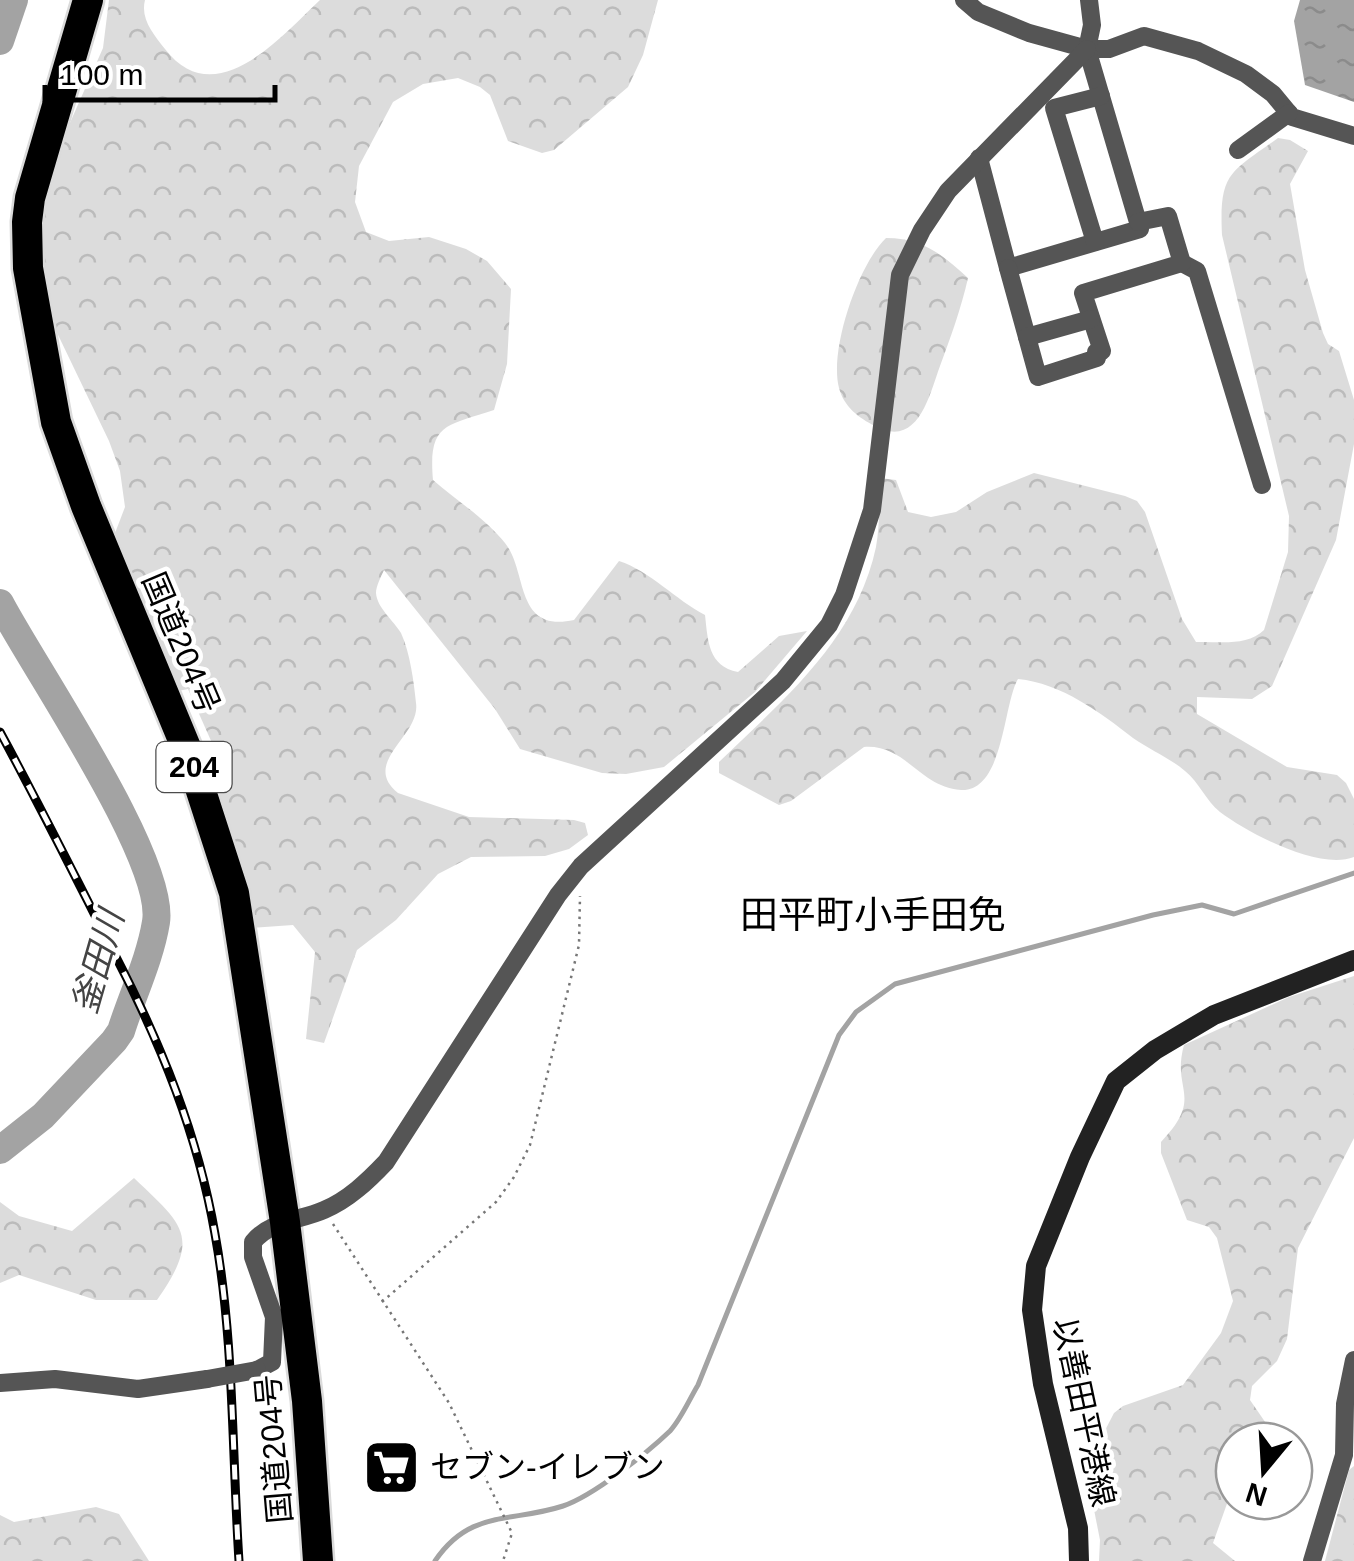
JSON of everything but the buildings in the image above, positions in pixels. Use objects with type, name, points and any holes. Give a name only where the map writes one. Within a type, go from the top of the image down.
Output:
[{"type":"highway","name":"国道204号","points":[[88,0],[30,198],[26,222],[28,268],[56,422],[86,506],[190,757],[234,894],[286,1222],[307,1401],[318,1561]]},
{"type":"main road","name":"以善田平港線","points":[[1079,1561],[1078,1528],[1044,1384],[1032,1310],[1036,1266],[1080,1157],[1116,1081],[1155,1050],[1214,1015],[1354,960]]},
{"type":"street","points":[[964,0],[978,12],[1029,33],[1087,48],[1109,49],[1144,36],[1198,51],[1246,74],[1273,94],[1292,118],[1354,136]]},
{"type":"street","points":[[1008,268],[1140,229],[1087,48],[1092,25],[1089,0]]},
{"type":"street","points":[[0,1383],[55,1379],[138,1389],[257,1370],[272,1362],[274,1317],[253,1242],[264,1231],[324,1210],[356,1191],[386,1162],[547,912],[581,866],[783,681],[828,625],[844,595],[872,510],[900,275],[948,190],[1087,48]]},
{"type":"street","points":[[1095,242],[1054,108],[1101,96]]},
{"type":"street","points":[[1238,150],[1288,113]]},
{"type":"street","points":[[980,158],[1038,377],[1097,358],[1096,352],[1102,350],[1083,294],[1182,263]]},
{"type":"street","points":[[1138,222],[1168,216],[1182,263],[1196,271],[1262,485]]},
{"type":"street","points":[[1027,337],[1091,319]]},
{"type":"street","points":[[1312,1561],[1344,1454],[1345,1404],[1354,1360]]},
{"type":"path","points":[[382,1302],[496,1202],[514,1178],[530,1145],[580,944],[581,866]]},
{"type":"path","points":[[324,1210],[449,1403],[512,1534],[503,1561]]},
{"type":"green space","points":[[109,0],[145,0],[146,20],[165,49],[184,67],[205,74],[225,72],[246,63],[286,33],[320,0],[658,0],[643,55],[628,87],[554,150],[542,153],[508,141],[490,95],[480,87],[458,78],[423,84],[393,102],[359,166],[355,202],[366,232],[389,241],[429,237],[466,249],[487,261],[511,289],[507,364],[494,410],[452,424],[437,437],[433,480],[505,543],[532,609],[555,622],[574,620],[619,561],[705,615],[711,651],[728,669],[738,672],[779,636],[807,631],[755,692],[664,767],[626,774],[602,773],[520,749],[495,709],[384,570],[377,599],[404,641],[416,703],[410,727],[388,760],[388,782],[398,793],[469,817],[574,820],[585,823],[588,835],[569,849],[545,856],[471,857],[438,874],[396,920],[357,950],[324,1043],[306,1039],[315,952],[293,925],[250,928],[201,763],[212,743],[188,689],[173,692],[112,541],[125,507],[120,471],[48,314],[37,224],[54,159],[103,48]]},
{"type":"green space","points":[[1278,138],[1308,151],[1290,184],[1305,270],[1323,333],[1328,344],[1339,351],[1354,400],[1354,444],[1336,540],[1272,686],[1252,699],[1197,697],[1197,714],[1287,767],[1337,775],[1346,783],[1354,799],[1354,857],[1322,859],[1284,848],[1248,830],[1215,808],[1179,766],[1094,709],[1050,686],[1018,679],[994,762],[975,787],[946,787],[891,752],[864,747],[791,801],[779,805],[719,773],[719,762],[792,691],[835,639],[852,611],[876,547],[880,478],[896,480],[908,512],[931,517],[956,512],[987,492],[1034,473],[1125,496],[1137,501],[1145,512],[1182,619],[1196,642],[1241,641],[1264,630],[1288,552],[1289,516],[1222,235],[1222,214],[1231,176]]},
{"type":"green space","points":[[886,238],[931,249],[968,278],[926,404],[912,425],[902,431],[869,423],[848,406],[841,395],[837,372],[842,331],[856,287]]},
{"type":"green space","points":[[1354,976],[1354,1138],[1298,1248],[1287,1339],[1277,1361],[1252,1386],[1250,1400],[1264,1421],[1214,1421],[1214,1521],[1221,1521],[1213,1543],[1235,1561],[1099,1561],[1100,1540],[1084,1459],[1099,1442],[1114,1413],[1123,1406],[1183,1385],[1221,1333],[1233,1301],[1217,1238],[1209,1227],[1187,1220],[1161,1153],[1161,1142],[1174,1127],[1184,1103],[1184,1045],[1289,997]]},
{"type":"green space","points":[[134,1178],[165,1208],[181,1233],[179,1261],[157,1300],[96,1300],[19,1275],[0,1283],[0,1202],[19,1216],[72,1231]]},
{"type":"green space","points":[[1354,1466],[1354,1561],[1325,1561],[1349,1470]]},
{"type":"green space","points":[[96,1507],[119,1514],[149,1561],[0,1561],[0,1515],[14,1522]]},
{"type":"water","points":[[1300,0],[1354,0],[1354,102],[1305,85],[1294,21]]},
{"type":"waterway","name":"釜田川","points":[[0,41],[14,0]]},
{"type":"waterway","name":"釜田川","points":[[0,603],[120,811],[154,893],[156,922],[121,1031],[43,1116],[0,1150]]},
{"type":"waterway","points":[[435,1561],[448,1544],[477,1525],[575,1501],[634,1462],[674,1426],[698,1385],[839,1035],[856,1012],[895,984],[1153,915],[1202,905],[1234,914],[1354,873]]},
{"type":"railway","points":[[0,732],[148,1022],[199,1161],[215,1234],[226,1314],[239,1561]]},
{"type":"place","name":"セブン-イレブン","points":[[391,1467]]},
{"type":"district","name":"田平町小手田免","points":[[873,915]]}]
